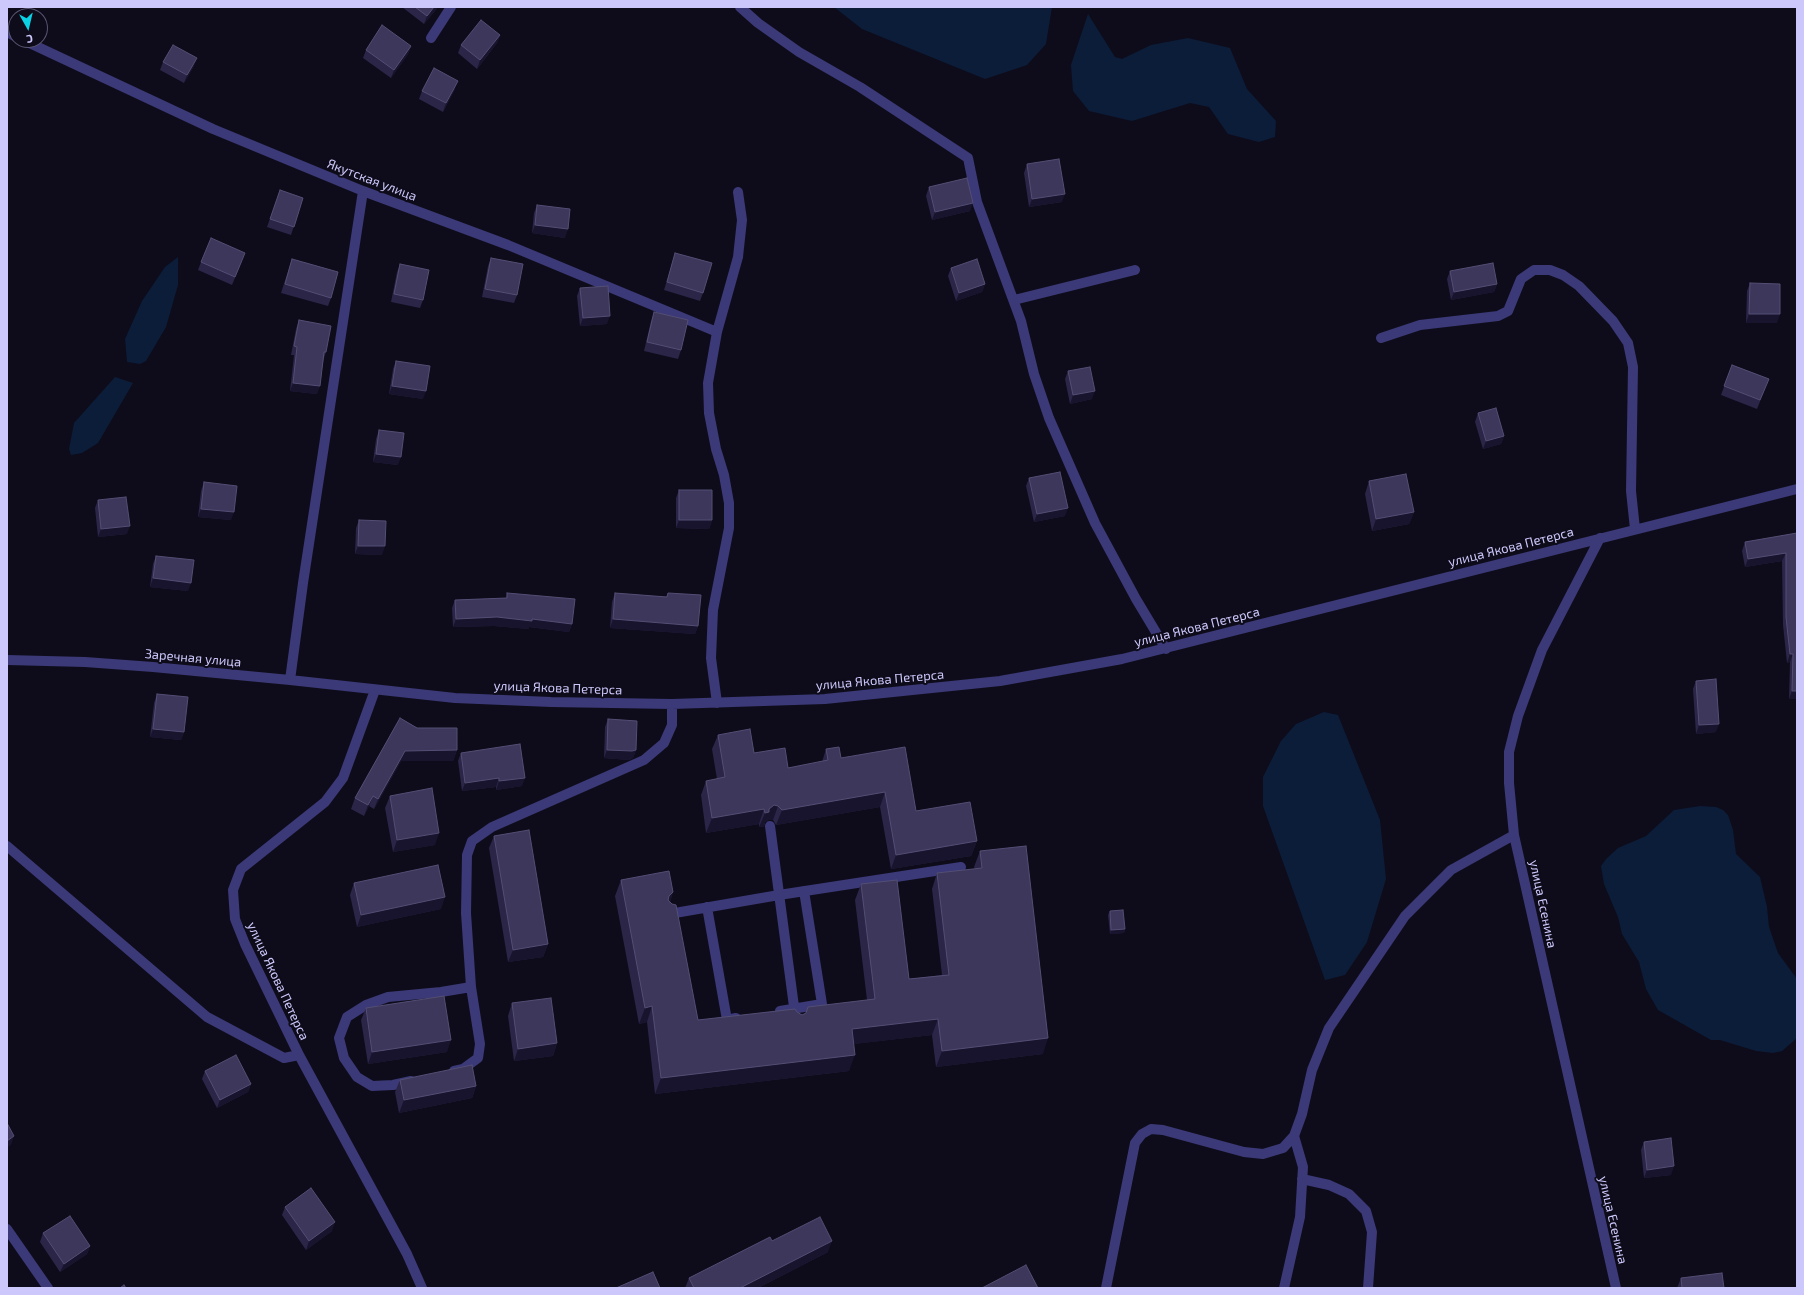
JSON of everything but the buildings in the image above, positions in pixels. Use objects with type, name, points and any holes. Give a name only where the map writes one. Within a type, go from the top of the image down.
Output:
[{"type":"street","points":[[431,38],[451,7]]},
{"type":"street","points":[[740,7],[758,23],[799,52],[860,87],[968,158],[977,202],[1022,321],[1034,374],[1052,425],[1095,523],[1136,599],[1166,649]]},
{"type":"street","name":"Якутская улица","points":[[40,48],[213,129],[363,191],[508,245],[717,332]]},
{"type":"street","points":[[290,680],[303,583],[363,191]]},
{"type":"street","points":[[717,703],[711,658],[714,610],[729,528],[729,503],[709,412],[708,383],[717,332],[738,257],[742,220],[738,192]]},
{"type":"street","points":[[1014,300],[1135,270]]},
{"type":"street","points":[[1381,338],[1420,325],[1498,316],[1508,311],[1521,279],[1534,270],[1550,270],[1563,274],[1579,286],[1613,321],[1628,343],[1633,367],[1631,491],[1635,529]]},
{"type":"street","name":"улица Якова Петерса","points":[[422,1288],[407,1254],[299,1055],[245,944],[235,919],[233,890],[241,869],[325,802],[343,778],[375,690],[469,699],[672,704],[825,699],[1000,681],[1115,661],[1166,649],[1797,489]]},
{"type":"street","name":"улица Есенина","points":[[1600,538],[1542,650],[1518,716],[1509,752],[1509,783],[1514,835],[1616,1288]]},
{"type":"street","name":"Заречная улица","points":[[7,660],[85,662],[290,680],[375,690]]},
{"type":"street","points":[[442,1074],[463,1069],[478,1058],[480,1044],[471,986],[466,913],[467,855],[472,841],[492,827],[644,760],[664,743],[672,725],[672,704]]},
{"type":"street","points":[[770,826],[796,1024]]},
{"type":"street","points":[[1106,1288],[1135,1143],[1142,1134],[1151,1128],[1244,1152],[1263,1154],[1282,1148],[1294,1136],[1302,1114],[1312,1070],[1329,1028],[1405,916],[1451,870],[1514,835]]},
{"type":"street","name":"улица Якова Петерса","points":[[7,846],[207,1017],[284,1058],[299,1055]]},
{"type":"street","points":[[669,914],[779,895],[961,867]]},
{"type":"street","points":[[772,1012],[822,1004],[804,891]]},
{"type":"street","points":[[707,907],[727,1020],[749,1016]]},
{"type":"street","points":[[421,1079],[393,1085],[372,1086],[357,1077],[344,1058],[339,1038],[347,1017],[366,1005],[388,997],[441,992],[471,986]]},
{"type":"street","points":[[1284,1288],[1300,1217],[1303,1167],[1294,1136]]},
{"type":"street","points":[[1302,1179],[1329,1185],[1349,1194],[1366,1210],[1372,1232],[1368,1288]]},
{"type":"street","points":[[7,1229],[48,1288]]},
{"type":"water","points":[[834,7],[1052,7],[1046,44],[1027,65],[985,79],[862,29]]},
{"type":"water","points":[[1088,14],[1115,57],[1122,59],[1151,45],[1188,38],[1230,48],[1247,89],[1276,121],[1275,137],[1259,142],[1228,134],[1209,107],[1190,103],[1132,121],[1089,111],[1073,91],[1071,65]]},
{"type":"water","points":[[178,257],[178,285],[166,327],[146,361],[140,364],[127,362],[125,339],[142,301],[165,267]]},
{"type":"water","points":[[115,377],[133,383],[98,443],[82,453],[71,455],[69,449],[74,423]]},
{"type":"water","points":[[1324,712],[1338,715],[1380,820],[1386,879],[1367,942],[1345,975],[1325,980],[1263,806],[1263,777],[1281,741],[1296,724]]},
{"type":"water","points":[[1700,806],[1716,807],[1723,810],[1728,815],[1733,830],[1736,854],[1760,877],[1767,907],[1769,927],[1778,953],[1797,979],[1797,1038],[1782,1051],[1773,1053],[1756,1051],[1720,1040],[1711,1040],[1658,1010],[1646,989],[1639,962],[1622,934],[1618,917],[1604,884],[1601,866],[1618,848],[1646,836],[1674,810]]}]
